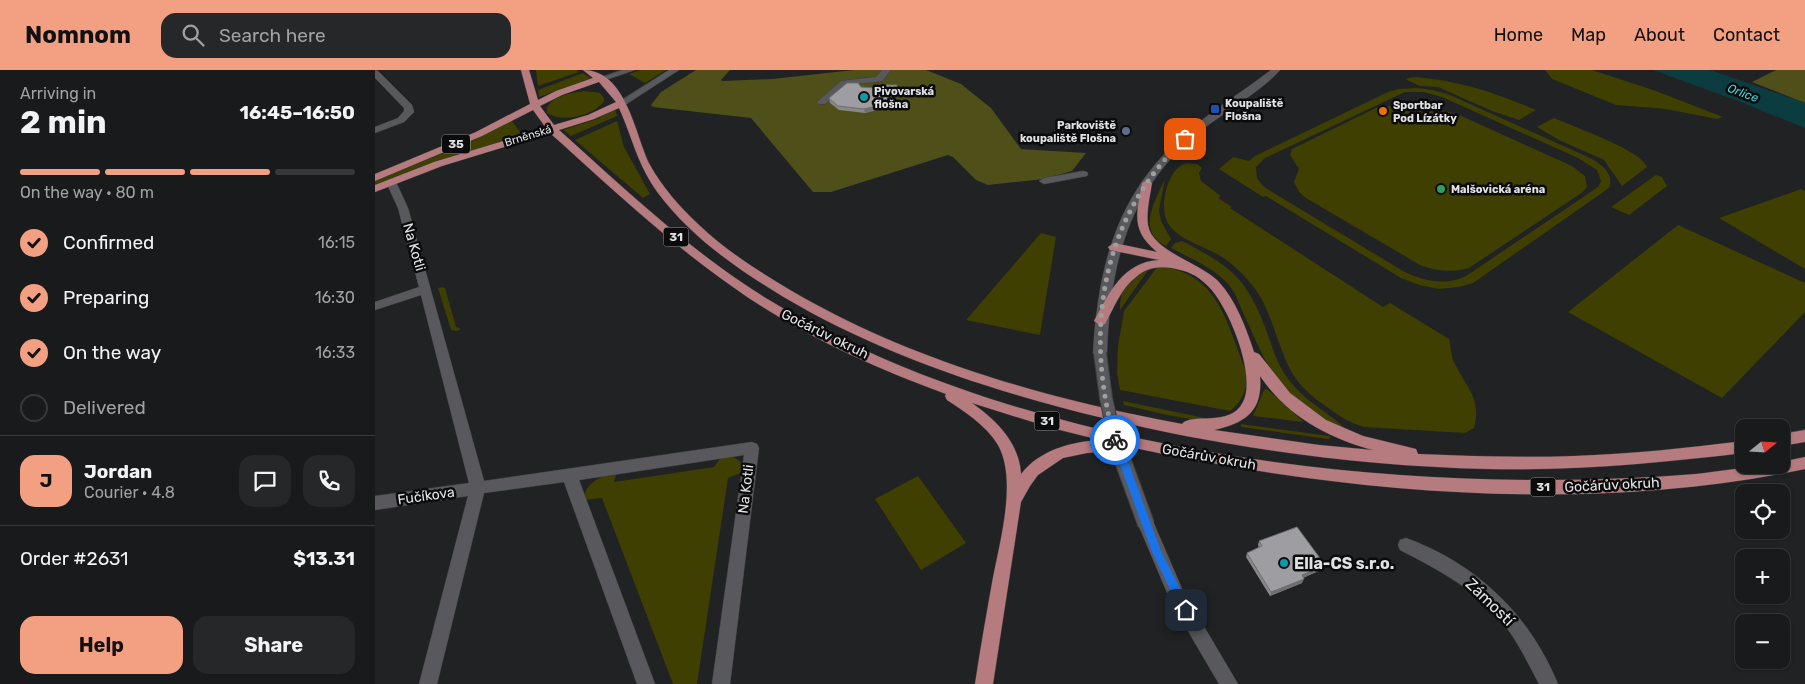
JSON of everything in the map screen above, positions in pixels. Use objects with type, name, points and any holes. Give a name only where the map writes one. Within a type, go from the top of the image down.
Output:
[{"type":"main road","name":"31","points":[[525,70],[534,104]]},
{"type":"main road","name":"31","points":[[587,70],[600,79]]},
{"type":"main road","name":"Brněnská","points":[[375,178],[479,134],[534,104],[565,90],[600,79]]},
{"type":"main road","name":"Gočárův okruh","points":[[600,79],[613,90],[622,103],[647,167],[668,196],[701,233],[720,250],[771,284],[819,311],[876,339],[940,365],[1021,392],[1136,422],[1195,434],[1331,454],[1386,459],[1465,463],[1618,461],[1687,455],[1735,448]]},
{"type":"main road","name":"Brněnská","points":[[375,189],[438,164],[591,117],[622,103]]},
{"type":"main road","name":"Gočárův okruh","points":[[534,104],[552,129],[693,252],[727,278],[767,304],[812,329],[933,383],[977,399],[1067,426],[1164,450],[1281,469],[1367,480],[1469,487],[1553,487],[1636,484],[1714,478],[1805,464]]},
{"type":"main road","points":[[1147,183],[1143,224],[1147,236],[1159,248],[1201,273],[1221,292],[1261,369],[1285,398],[1301,411],[1343,436],[1374,446],[1465,463]]},
{"type":"main road","points":[[1114,247],[1161,257],[1201,273]]},
{"type":"main road","points":[[1100,321],[1123,281],[1140,267],[1153,263],[1164,263],[1186,267],[1201,273]]},
{"type":"main road","points":[[1136,422],[1212,426],[1223,424],[1239,416],[1251,403],[1255,387],[1252,364],[1242,335]]},
{"type":"main road","points":[[933,383],[978,413],[1001,436],[1014,474],[1013,510],[984,684]]},
{"type":"main road","points":[[1790,438],[1805,436]]},
{"type":"main road","points":[[1013,510],[1018,493],[1030,473],[1057,454],[1096,446],[1164,450]]},
{"type":"street","name":"Brněnská","points":[[600,79],[631,70]]},
{"type":"street","name":"Brněnská","points":[[622,103],[675,70]]},
{"type":"street","points":[[822,102],[844,83],[879,79],[887,70]]},
{"type":"street","points":[[1229,684],[1177,596],[1145,524],[1113,432],[1103,391],[1100,321],[1105,284],[1114,247],[1123,222],[1147,183],[1167,157],[1185,139],[1276,70]]},
{"type":"street","points":[[375,73],[409,107],[409,112],[401,120],[375,130]]},
{"type":"street","points":[[375,119],[385,126]]},
{"type":"street","points":[[1044,181],[1083,174]]},
{"type":"street","name":"Na Kotli","points":[[391,182],[402,205],[477,488],[429,684]]},
{"type":"street","points":[[375,306],[425,289]]},
{"type":"street","name":"Na Kotli","points":[[477,488],[752,448],[721,684]]},
{"type":"street","points":[[569,474],[645,684]]},
{"type":"street","name":"Fučíkova","points":[[375,504],[477,488]]},
{"type":"street","name":"Zámostí","points":[[1406,545],[1456,571],[1478,586],[1497,604],[1512,620],[1525,640],[1549,684]]},
{"type":"shaded area","points":[[536,70],[576,70],[579,72],[538,86]]},
{"type":"shaded area","points":[[641,70],[666,70],[645,83],[629,74]]},
{"type":"shaded area","points":[[696,70],[730,70],[721,80],[723,81],[772,79],[854,70],[926,70],[961,84],[991,108],[1021,149],[1086,153],[1072,171],[1044,179],[988,185],[976,180],[953,157],[948,155],[831,192],[813,192],[751,118],[653,107],[651,105],[661,92]]},
{"type":"shaded area","points":[[1545,70],[1592,70],[1656,91],[1723,117],[1717,119],[1666,109],[1616,105],[1552,79]]},
{"type":"shaded area","points":[[1776,70],[1805,70],[1805,103],[1752,82]]},
{"type":"shaded area","points":[[583,73],[592,79],[539,97],[538,90]]},
{"type":"shaded area","points":[[1414,77],[1446,81],[1477,88],[1536,110],[1519,120],[1492,111],[1438,87],[1420,86],[1405,79]]},
{"type":"shaded area","points":[[1417,88],[1450,95],[1588,157],[1601,165],[1608,173],[1610,178],[1609,188],[1473,283],[1459,287],[1439,289],[1419,285],[1401,278],[1219,169],[1233,157],[1249,161],[1255,156],[1388,92]],"holes":[[[1405,92],[1424,92],[1442,97],[1578,158],[1597,170],[1601,181],[1598,187],[1466,276],[1451,281],[1435,281],[1426,280],[1403,271],[1264,187],[1257,178],[1256,167],[1265,158]]]},
{"type":"shaded area","points":[[584,91],[600,93],[604,101],[593,111],[569,118],[553,116],[547,113],[547,107],[554,100],[564,95]]},
{"type":"shaded area","name":"Malšovická aréna","points":[[1389,106],[1411,111],[1440,110],[1457,114],[1572,166],[1585,176],[1587,187],[1583,192],[1469,268],[1444,271],[1420,265],[1306,198],[1299,192],[1294,182],[1299,169],[1290,155],[1292,149],[1376,108]]},
{"type":"shaded area","points":[[615,109],[617,116],[571,136],[563,130],[597,119]]},
{"type":"shaded area","points":[[1554,118],[1621,147],[1643,161],[1647,167],[1622,186],[1604,160],[1559,140],[1537,127]]},
{"type":"shaded area","points":[[512,121],[522,135],[418,168],[375,185],[375,181],[474,140]]},
{"type":"shaded area","points":[[617,121],[624,147],[650,194],[643,198],[575,140]]},
{"type":"shaded area","points":[[1186,163],[1197,164],[1202,168],[1199,173],[1201,181],[1221,196],[1218,198],[1232,207],[1230,208],[1383,307],[1390,303],[1449,339],[1453,360],[1474,400],[1476,417],[1474,428],[1465,433],[1364,427],[1340,416],[1310,394],[1296,379],[1290,368],[1266,308],[1253,286],[1231,263],[1183,237],[1170,226],[1166,219],[1164,204],[1167,187],[1174,172]]},
{"type":"shaded area","points":[[1656,175],[1662,177],[1667,186],[1629,215],[1611,207]]},
{"type":"shaded area","points":[[1165,179],[1159,210],[1161,221],[1171,239],[1166,246],[1157,240],[1150,224],[1153,206]]},
{"type":"shaded area","points":[[1801,189],[1805,191],[1805,269],[1719,218]]},
{"type":"shaded area","points":[[1678,225],[1805,283],[1805,312],[1722,398],[1568,312]]},
{"type":"shaded area","points":[[1041,233],[1056,237],[1040,335],[966,320]]},
{"type":"shaded area","points":[[1182,241],[1224,266],[1243,284],[1258,310],[1284,373],[1305,397],[1344,427],[1331,423],[1318,415],[1298,400],[1278,380],[1264,358],[1232,289],[1209,268],[1171,248],[1175,243]]},
{"type":"shaded area","points":[[1151,266],[1120,310],[1120,301],[1124,288],[1132,279]]},
{"type":"shaded area","points":[[1158,266],[1179,271],[1195,279],[1208,290],[1218,303],[1226,319],[1247,373],[1243,395],[1230,411],[1120,390],[1117,373],[1118,346],[1124,311]]},
{"type":"shaded area","points":[[438,288],[445,288],[456,327],[461,329],[457,331],[451,330]]},
{"type":"shaded area","points":[[1267,389],[1303,422],[1253,416],[1264,390]]},
{"type":"shaded area","points":[[1123,401],[1214,420],[1168,415],[1124,405]]},
{"type":"shaded area","points":[[1241,424],[1329,436],[1331,438],[1241,427]]},
{"type":"shaded area","points":[[722,456],[737,459],[743,467],[743,472],[728,478],[697,684],[673,684],[602,498],[584,500],[585,494],[590,484],[611,473],[617,472],[614,482],[714,467]]},
{"type":"shaded area","points":[[918,476],[966,543],[921,570],[875,499]]},
{"type":"water","name":"Orlice","points":[[1653,70],[1710,70],[1805,103],[1805,128],[1738,101]]},
{"type":"building","name":"Pivovarská flošna","points":[[847,83],[858,83],[861,87],[875,88],[884,85],[897,85],[884,104],[864,109],[838,106],[829,98]]},
{"type":"building","name":"Ella-CS s.r.o.","points":[[1297,527],[1325,565],[1302,575],[1304,579],[1271,592],[1247,553],[1262,546],[1259,541]]},
{"type":"way so far","points":[[1115,440],[1103,391],[1100,353],[1102,300],[1108,269],[1123,222],[1133,205],[1157,170],[1185,139]]},
{"type":"place","name":"Pivovarská flošna","points":[[864,97]]},
{"type":"place","name":"Koupaliště Flošna","points":[[1215,109]]},
{"type":"place","name":"Sportbar Pod Lízátky","points":[[1383,111]]},
{"type":"place","name":"Parkoviště koupaliště Flošna","points":[[1126,131]]},
{"type":"place","name":"Malšovická aréna","points":[[1441,189]]},
{"type":"place","name":"Ella-CS s.r.o.","points":[[1284,563]]},
{"type":"route","points":[[1115,440],[1157,552],[1177,596],[1186,610]]}]
